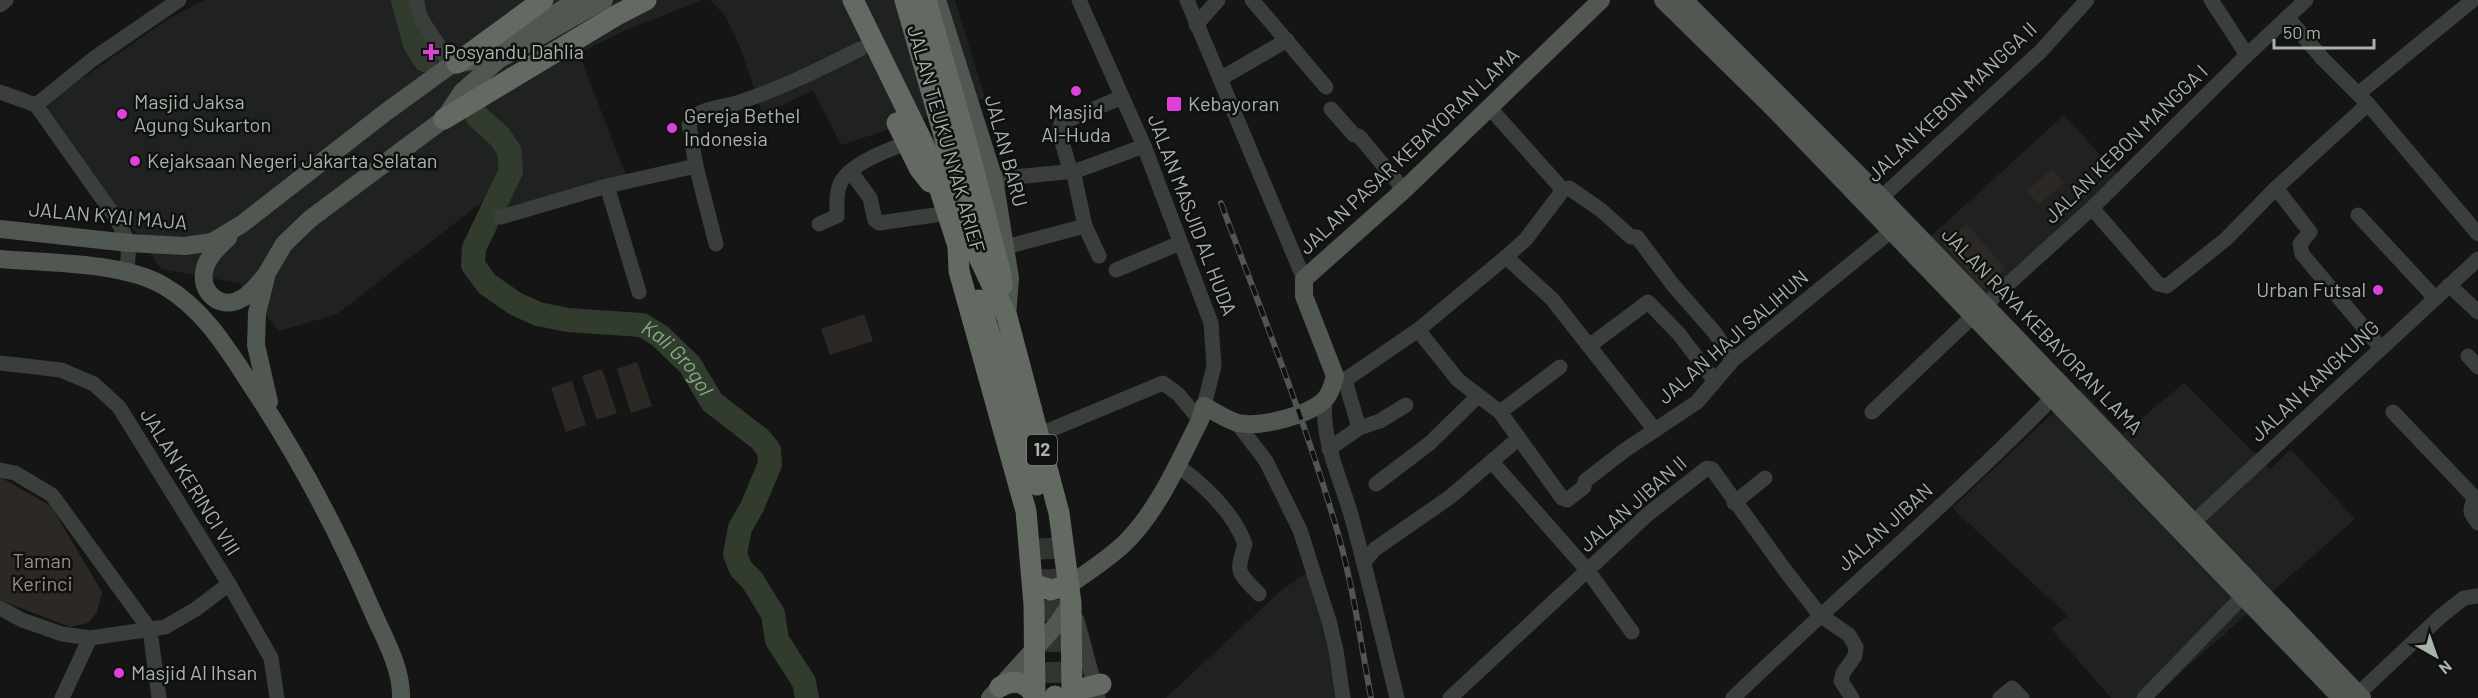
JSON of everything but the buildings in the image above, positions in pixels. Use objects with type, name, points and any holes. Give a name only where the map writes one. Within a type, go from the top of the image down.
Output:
[{"type":"highway","points":[[453,65],[543,0]]},
{"type":"highway","points":[[444,119],[615,16],[646,0]]},
{"type":"highway","points":[[837,0],[919,168],[946,203]]},
{"type":"highway","name":"12","points":[[853,0],[928,153],[946,203]]},
{"type":"highway","name":"JALAN TEUKU NYAK ARIEF","points":[[905,0],[966,212],[966,247],[959,271],[1026,511],[1033,584],[1035,671],[1054,696],[1072,669],[1070,597],[1059,513],[1004,309],[966,247],[946,203]]},
{"type":"highway","points":[[926,0],[1001,275],[1004,309]]},
{"type":"highway","name":"12","points":[[966,247],[1044,508],[1049,538]]},
{"type":"highway","points":[[1033,584],[1044,590],[1070,597]]},
{"type":"highway","points":[[1035,671],[1050,659],[1062,661],[1072,669]]},
{"type":"highway","points":[[995,692],[1011,682],[1023,683],[1054,696],[1099,691]]},
{"type":"main road","points":[[577,0],[533,34],[498,60],[462,92],[444,119],[310,219],[284,244],[255,288],[236,301],[219,301],[206,288],[204,270],[209,259],[242,224],[386,112],[453,65],[474,60],[533,34],[604,0]]},
{"type":"main road","name":"JALAN BARU","points":[[938,0],[994,179],[1010,278],[1004,309]]},
{"type":"main road","name":"JALAN PASAR KEBAYORAN LAMA","points":[[1340,378],[1304,296],[1304,279],[1404,190],[1601,0]]},
{"type":"main road","name":"JALAN RAYA KEBAYORAN LAMA","points":[[1664,0],[1815,141]]},
{"type":"main road","name":"JALAN RAYA KEBAYORAN LAMA","points":[[1684,0],[1949,281],[2248,591],[2332,677],[2354,696]]},
{"type":"main road","name":"JALAN RAYA KEBAYORAN LAMA","points":[[1875,203],[1891,231],[1949,281]]},
{"type":"main road","name":"JALAN KYAI MAJA","points":[[0,229],[129,243],[199,245],[212,242],[242,224]]},
{"type":"main road","points":[[0,259],[127,271],[158,283],[192,307],[221,342],[274,421],[314,489],[354,569],[397,667],[401,698]]},
{"type":"main road","points":[[267,273],[257,313],[256,345],[262,380],[274,421]]},
{"type":"main road","points":[[1202,413],[1237,423],[1259,423],[1300,414],[1325,399],[1340,378]]},
{"type":"main road","name":"JALAN MASJID AL HUDA","points":[[995,692],[1058,623],[1070,597],[1125,542],[1150,513],[1177,465],[1202,413]]},
{"type":"street","points":[[0,5],[6,0]]},
{"type":"street","points":[[36,105],[93,59],[179,0]]},
{"type":"street","points":[[417,0],[422,23],[453,65]]},
{"type":"street","name":"JALAN MASJID AL HUDA","points":[[1079,0],[1144,146],[1211,323],[1214,366],[1202,413]]},
{"type":"street","points":[[1187,0],[1304,279]]},
{"type":"street","points":[[1196,25],[1218,0]]},
{"type":"street","points":[[1252,0],[1326,87]]},
{"type":"street","points":[[2211,0],[2247,55]]},
{"type":"street","name":"JALAN KEBON MANGGA I","points":[[1872,412],[2092,208],[2306,0]]},
{"type":"street","points":[[2092,208],[2158,284],[2167,286],[2226,239],[2363,99],[2473,0]]},
{"type":"street","name":"JALAN KEBON MANGGA II","points":[[1875,203],[2040,52],[2082,2]]},
{"type":"street","points":[[2287,17],[2323,59],[2363,99],[2478,234]]},
{"type":"street","points":[[1220,79],[1287,40]]},
{"type":"street","points":[[716,244],[696,166],[689,125],[697,113],[735,104],[778,88],[860,49]]},
{"type":"street","points":[[0,92],[36,105],[116,218],[129,243],[127,271]]},
{"type":"street","points":[[1099,256],[1085,226],[1059,130],[1060,123],[1122,98]]},
{"type":"street","points":[[1489,106],[1563,190]]},
{"type":"street","points":[[1331,109],[1354,135],[1359,136],[1404,190]]},
{"type":"street","points":[[819,224],[837,216],[839,185],[851,172],[877,154],[907,142]]},
{"type":"street","points":[[994,179],[1071,170],[1144,146]]},
{"type":"street","points":[[501,217],[607,186],[696,166]]},
{"type":"street","points":[[851,172],[870,198],[875,220],[879,223],[946,203]]},
{"type":"street","points":[[607,186],[639,292]]},
{"type":"street","points":[[1359,428],[1340,378],[1418,330],[1506,257],[1526,238],[1563,190],[1569,188],[1601,210],[1631,237],[1637,237],[1673,285],[1715,333],[1733,360]]},
{"type":"street","points":[[2276,188],[2310,231],[2300,244],[2302,254],[2381,348]]},
{"type":"street","points":[[2358,215],[2435,298]]},
{"type":"street","points":[[1006,247],[1085,226]]},
{"type":"street","name":"JALAN HAJI SALIHUN","points":[[1519,438],[1563,498],[1567,500],[1584,486],[1585,481],[1697,402],[1733,360],[1891,231]]},
{"type":"street","points":[[1116,270],[1180,243]]},
{"type":"street","points":[[1506,257],[1552,299],[1655,430]]},
{"type":"street","name":"JALAN KANGKUNG","points":[[2187,528],[2478,259]]},
{"type":"street","points":[[2449,285],[2478,312]]},
{"type":"street","points":[[1589,346],[1647,302],[1679,334],[1714,380]]},
{"type":"street","points":[[1364,562],[1375,549],[1450,497],[1519,438],[1500,412],[1458,380],[1418,330]]},
{"type":"street","name":"JALAN KERINCI VIII","points":[[0,363],[61,370],[94,384],[118,407],[229,584],[271,658],[277,698]]},
{"type":"street","points":[[1500,412],[1560,367]]},
{"type":"street","points":[[1038,435],[1163,383],[1202,413]]},
{"type":"street","name":"JALAN JIBAN","points":[[1733,698],[1820,615],[1941,506],[2058,392]]},
{"type":"street","points":[[1376,484],[1430,443],[1478,396]]},
{"type":"street","points":[[1325,399],[1323,417],[1329,449],[1350,511],[1398,698]]},
{"type":"street","points":[[1329,449],[1359,428],[1380,421],[1406,405]]},
{"type":"street","points":[[2393,412],[2473,496],[2474,500],[2469,509],[2478,523]]},
{"type":"street","points":[[1237,423],[1266,461],[1300,530],[1329,621],[1343,698]]},
{"type":"street","points":[[1492,462],[1588,571],[1632,632]]},
{"type":"street","points":[[1177,465],[1199,483],[1227,512],[1245,544],[1239,559],[1241,573],[1259,594]]},
{"type":"street","name":"JALAN JIBAN II","points":[[1450,698],[1506,643],[1588,571],[1648,514],[1707,468],[1712,470],[1820,615],[1849,635],[1856,647],[1855,656],[1843,673],[1841,681],[1852,698]]},
{"type":"street","points":[[0,470],[15,473],[52,495],[150,630],[159,698]]},
{"type":"street","points":[[1734,502],[1765,478]]},
{"type":"street","points":[[0,608],[22,620],[62,634],[90,638],[165,627],[196,609],[229,584]]},
{"type":"street","points":[[2144,698],[2248,591]]},
{"type":"street","points":[[1070,597],[1099,691]]},
{"type":"street","points":[[2354,696],[2441,616],[2464,598],[2477,598]]},
{"type":"street","points":[[62,698],[90,638]]},
{"type":"street","points":[[2000,698],[2012,688],[2022,698]]},
{"type":"shaded area","points":[[205,0],[702,0],[623,31],[579,54],[628,180],[510,221],[490,196],[337,314],[279,331],[239,283],[161,269],[45,104],[168,19]]},
{"type":"shaded area","points":[[710,0],[955,0],[985,98],[841,145],[813,90],[763,115],[740,47],[726,17]]},
{"type":"shaded area","points":[[2064,115],[2123,180],[1987,304],[1928,239]]},
{"type":"shaded area","points":[[2184,383],[2270,469],[2291,449],[2355,519],[2152,698],[2111,698],[2051,629],[2068,616],[1952,508],[2080,388],[2123,434]]},
{"type":"shaded area","points":[[1318,564],[1338,624],[1346,698],[1166,698],[1278,593]]},
{"type":"green space","points":[[2052,169],[2064,183],[2039,205],[2027,191]]},
{"type":"green space","points":[[1967,224],[2006,269],[1983,289],[1943,244]]},
{"type":"green space","points":[[864,314],[873,341],[830,355],[821,329]]},
{"type":"green space","points":[[637,362],[652,406],[631,413],[617,369]]},
{"type":"green space","points":[[602,369],[617,413],[597,420],[582,376]]},
{"type":"green space","points":[[572,381],[586,425],[566,432],[551,388]]},
{"type":"green space","name":"Taman Kerinci","points":[[0,477],[51,506],[102,592],[97,612],[88,623],[70,627],[0,600]]},
{"type":"waterway","name":"Kali Grogol","points":[[403,0],[415,44],[425,60]]},
{"type":"waterway","name":"Kali Grogol","points":[[478,117],[499,136],[509,150],[511,171],[474,248],[473,265],[487,284],[516,304],[538,314],[568,320],[642,325],[660,336],[690,365],[712,402],[760,439],[769,450],[770,464],[752,507],[740,528],[735,554],[741,569],[752,580],[773,614],[777,640],[804,682],[807,698]]},
{"type":"tunnel","points":[[1049,538],[1055,696]]},
{"type":"railway","points":[[1221,203],[1322,480],[1351,586],[1371,698]]},
{"type":"place","name":"Posyandu Dahlia","points":[[431,52]]},
{"type":"place","name":"Masjid Al-Huda","points":[[1076,91]]},
{"type":"place","name":"Kebayoran","points":[[1174,104]]},
{"type":"place","name":"Masjid Jaksa Agung Sukarton","points":[[122,114]]},
{"type":"place","name":"Gereja Bethel Indonesia","points":[[672,128]]},
{"type":"place","name":"Kejaksaan Negeri Jakarta Selatan","points":[[135,161]]},
{"type":"place","name":"Urban Futsal","points":[[2378,290]]},
{"type":"place","name":"Masjid Al Ihsan","points":[[119,673]]}]
